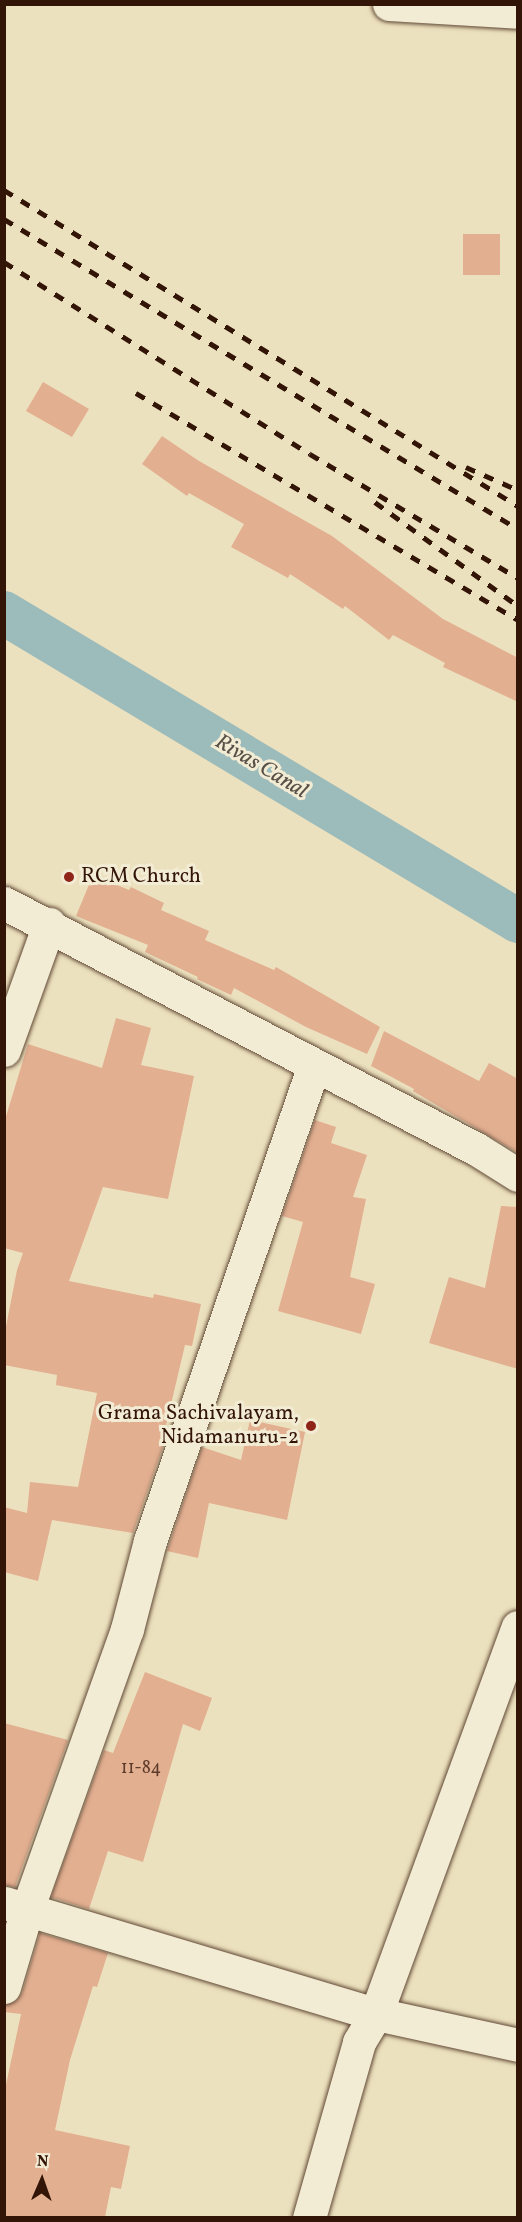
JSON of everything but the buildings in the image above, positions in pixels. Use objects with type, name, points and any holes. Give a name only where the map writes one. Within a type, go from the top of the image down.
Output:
[{"type":"street","points":[[389,4],[518,12]]},
{"type":"street","points":[[4,903],[49,924],[478,1150],[518,1175]]},
{"type":"street","points":[[4,1050],[49,924]]},
{"type":"street","points":[[4,1987],[16,1907],[127,1629],[150,1541],[314,1065]]},
{"type":"street","points":[[309,2217],[359,2042],[376,2014],[518,1627]]},
{"type":"street","points":[[16,1907],[376,2014],[518,2046]]},
{"type":"waterway","name":"Rivas Canal","points":[[4,613],[518,921]]},
{"type":"railway","points":[[4,190],[518,506]]},
{"type":"railway","points":[[4,219],[518,529]]},
{"type":"railway","points":[[4,262],[310,454],[518,578]]},
{"type":"railway","points":[[136,393],[518,620]]},
{"type":"railway","points":[[466,467],[518,490]]},
{"type":"railway","points":[[375,502],[518,606]]},
{"type":"place","name":"RCM Church","points":[[69,877]]},
{"type":"place","name":"Grama Sachivalayam, Nidamanuru-2","points":[[311,1426]]}]
